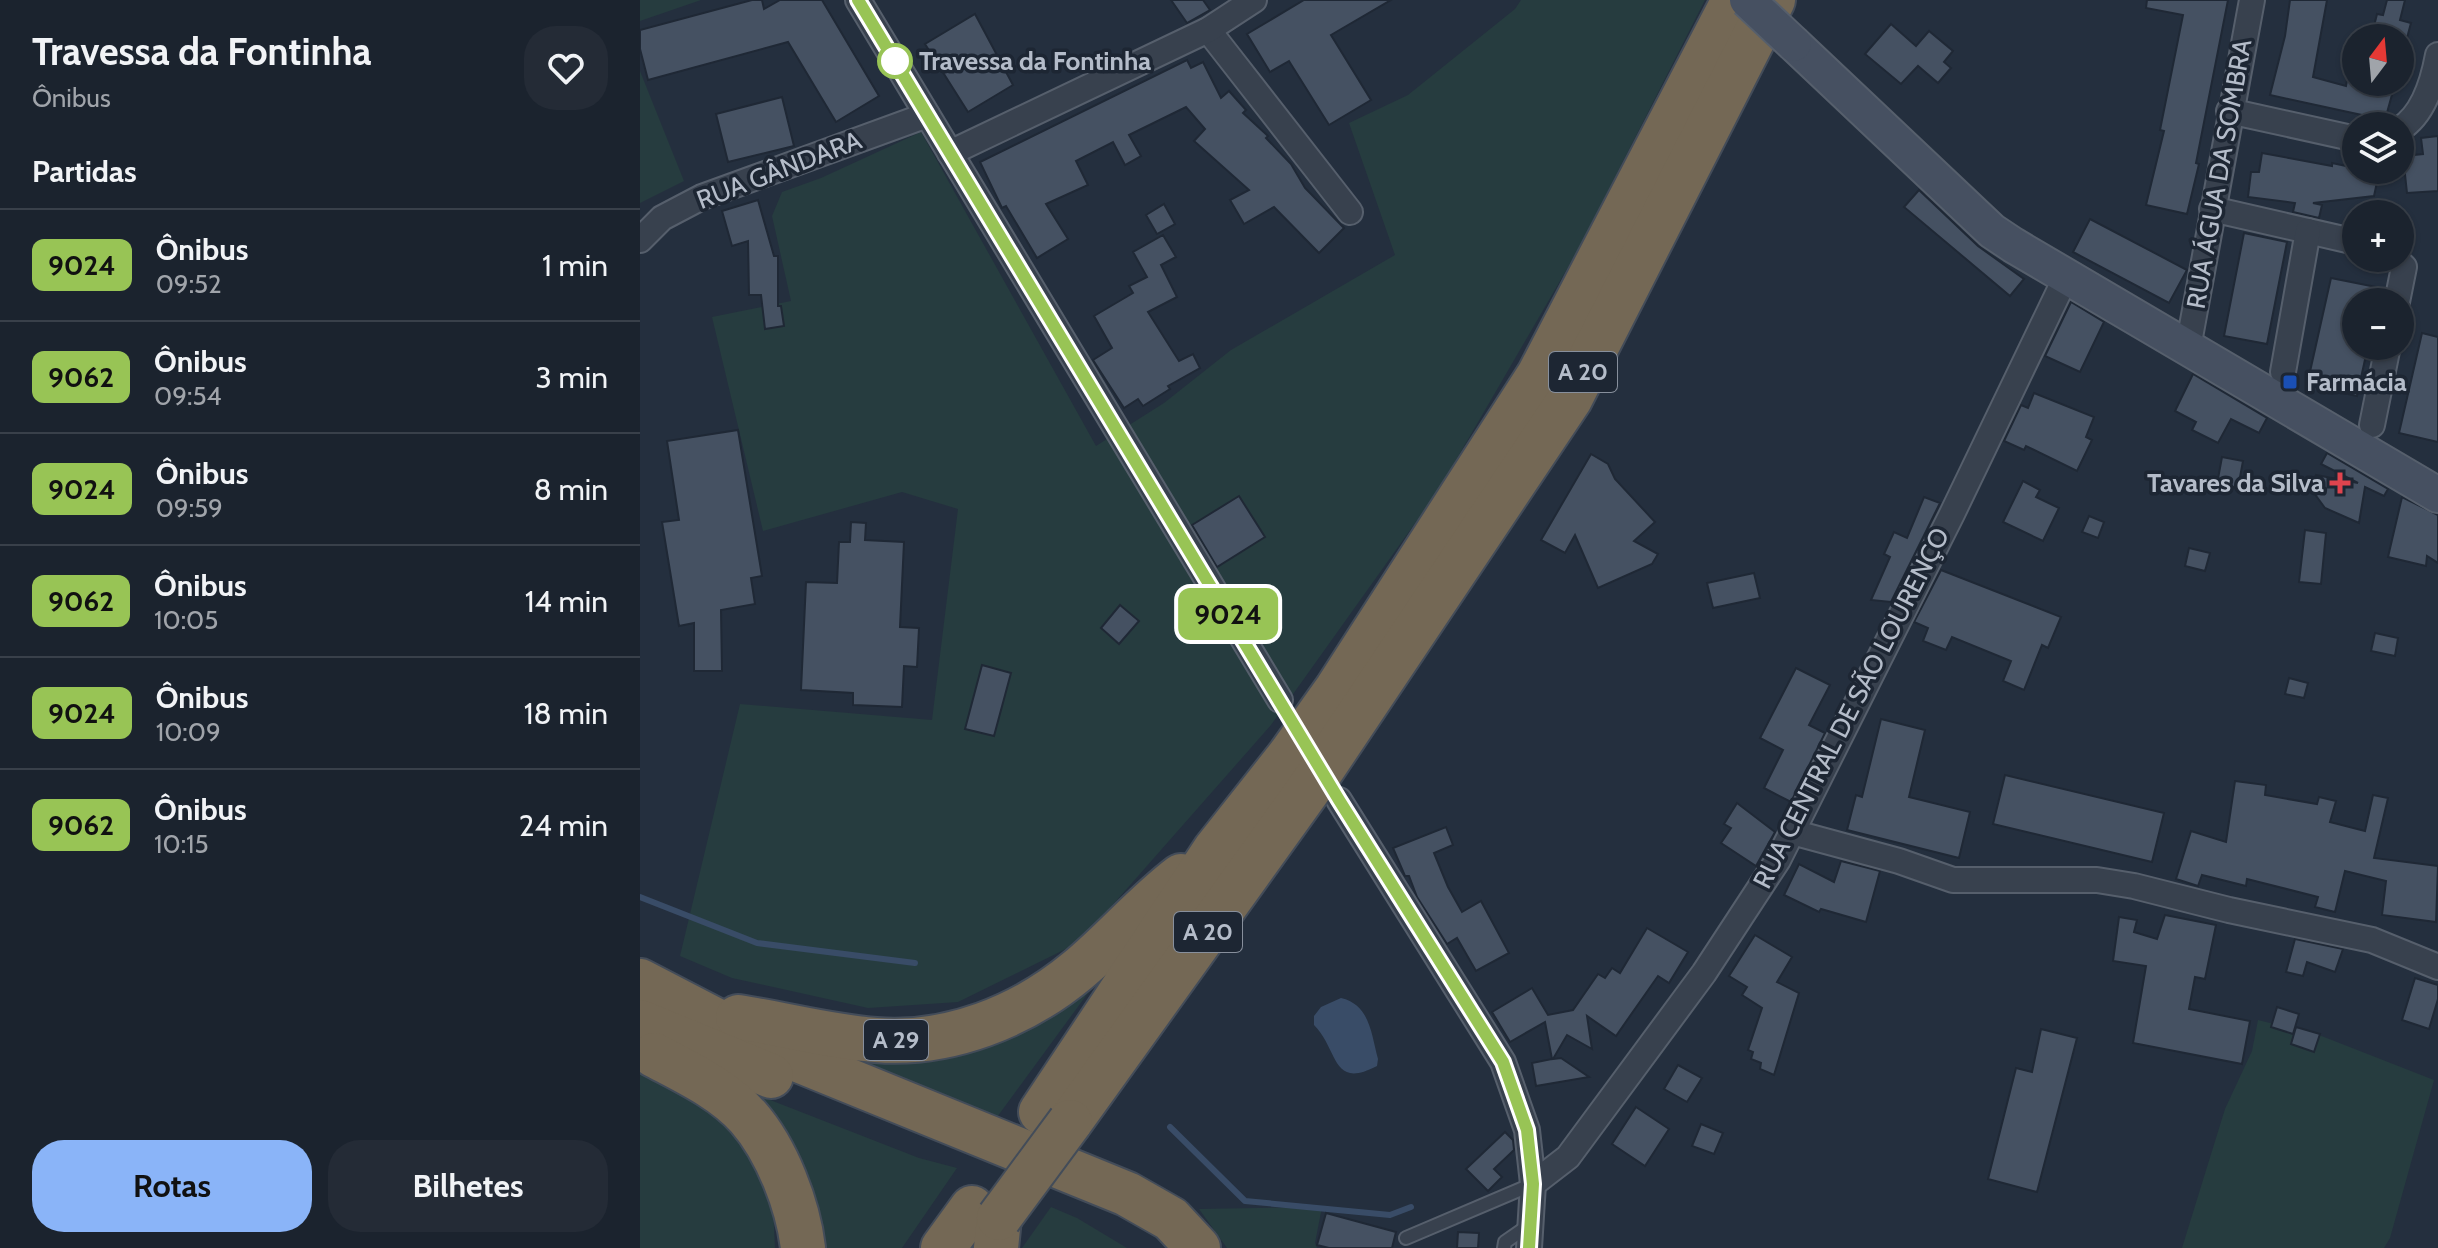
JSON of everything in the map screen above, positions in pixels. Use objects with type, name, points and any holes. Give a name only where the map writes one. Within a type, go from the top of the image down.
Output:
[{"type":"highway","name":"A 20","points":[[943,1248],[986,1230],[1215,850],[1290,755],[1337,689],[1539,375],[1734,0]]},
{"type":"highway","name":"A 20","points":[[1055,1117],[1309,789],[1570,399],[1773,0]]},
{"type":"highway","name":"A 29","points":[[700,1011],[876,1040],[934,1039],[1018,1012],[1077,972],[1147,902],[1215,850]]},
{"type":"highway","name":"A 29","points":[[640,981],[769,1048],[1127,1194],[1171,1219],[1198,1248]]},
{"type":"highway","points":[[640,1022],[1093,1205],[1160,1248]]},
{"type":"highway","points":[[640,1043],[650,1052],[711,1086],[748,1117],[788,1181],[803,1248]]},
{"type":"street","points":[[858,0],[1280,700]]},
{"type":"street","points":[[950,153],[1208,30],[1254,0]]},
{"type":"street","points":[[1747,0],[1992,231],[2438,495]]},
{"type":"street","name":"RUA ÁGUA DA SOMBRA","points":[[2188,348],[2229,111],[2252,0]]},
{"type":"street","points":[[1208,30],[1350,212]]},
{"type":"street","points":[[2414,115],[2420,109],[2437,68]]},
{"type":"street","points":[[2229,111],[2342,136]]},
{"type":"street","name":"RUA GÂNDARA","points":[[640,240],[662,218],[702,197],[927,115]]},
{"type":"street","points":[[2212,209],[2342,239]]},
{"type":"street","points":[[2283,372],[2308,231]]},
{"type":"street","name":"RUA CENTRAL DE SÃO LOURENÇO","points":[[1533,1184],[1568,1157],[1704,973],[1778,860],[2066,277]]},
{"type":"street","points":[[2372,425],[2385,360]]},
{"type":"street","points":[[1339,800],[1503,1062],[1527,1130],[1533,1184],[1530,1236]]},
{"type":"street","points":[[1792,832],[1899,861],[1953,880],[2097,880],[2134,886],[2372,940],[2438,967]]},
{"type":"lane","points":[[1406,1238],[1533,1184]]},
{"type":"lane","points":[[1504,1248],[1505,1242],[1530,1236]]},
{"type":"green space","points":[[640,0],[701,0],[640,21]]},
{"type":"green space","points":[[1521,0],[1705,0],[1578,250],[1438,491],[1271,725],[1080,942],[958,1002],[868,1008],[732,978],[680,956],[740,704],[932,720],[958,509],[902,492],[763,531],[712,317],[791,301],[772,216],[782,192],[821,178],[921,132],[1096,446],[1164,403],[1231,350],[1395,255],[1349,123],[1408,95],[1515,9]]},
{"type":"green space","points":[[640,71],[684,181],[640,203]]},
{"type":"green space","points":[[1132,933],[992,1124],[830,1048],[883,1053]]},
{"type":"green space","points":[[2258,1020],[2319,1035],[2434,1080],[2390,1238],[2384,1248],[2182,1248],[2225,1109],[2252,1051]]},
{"type":"green space","points":[[640,1065],[736,1124],[773,1206],[775,1248],[640,1248]]},
{"type":"green space","points":[[742,1089],[919,1158],[957,1168],[902,1248],[818,1248]]},
{"type":"green space","points":[[1051,1207],[1077,1218],[1127,1248],[1022,1248]]},
{"type":"green space","points":[[1322,1207],[1315,1243],[1317,1248],[1227,1248],[1199,1209]]},
{"type":"water","points":[[1341,998],[1358,1007],[1368,1021],[1377,1066],[1362,1072],[1343,1070],[1314,1025],[1314,1016],[1321,1007]]},
{"type":"building","points":[[762,0],[764,9],[780,0],[822,0],[879,96],[836,122],[788,42],[648,80],[640,49],[640,30]]},
{"type":"building","points":[[1171,0],[1203,0],[1210,10],[1187,23]]},
{"type":"building","points":[[1304,0],[1391,0],[1331,35],[1371,100],[1329,125],[1289,61],[1270,72],[1247,34]]},
{"type":"building","points":[[2147,0],[2228,0],[2187,214],[2146,205],[2164,131],[2160,130],[2183,15],[2146,8]]},
{"type":"building","points":[[2290,0],[2327,0],[2313,77],[2342,85],[2342,96],[2392,96],[2387,112],[2348,112],[2270,95],[2285,36]]},
{"type":"building","points":[[2387,0],[2405,0],[2400,20],[2411,24],[2374,24],[2377,14],[2383,15]]},
{"type":"building","points":[[975,14],[1013,85],[968,112],[925,44]]},
{"type":"building","points":[[1891,24],[1916,46],[1929,31],[1953,51],[1944,62],[1951,68],[1938,83],[1918,66],[1901,84],[1865,54]]},
{"type":"building","points":[[1187,60],[1191,68],[1203,62],[1221,98],[1229,91],[1246,110],[1243,113],[1268,136],[1266,138],[1291,164],[1305,188],[1344,228],[1319,253],[1274,207],[1244,224],[1230,200],[1249,190],[1194,141],[1205,129],[1186,107],[1129,135],[1141,156],[1125,165],[1113,142],[1076,161],[1088,185],[1046,204],[1068,239],[1037,258],[1006,206],[1002,208],[980,162]]},
{"type":"building","points":[[782,97],[794,146],[728,162],[716,114]]},
{"type":"building","points":[[2438,136],[2438,191],[2407,193],[2406,184],[2414,184],[2414,155],[2423,154],[2421,138]]},
{"type":"building","points":[[2262,153],[2342,165],[2342,184],[2377,184],[2374,196],[2313,203],[2322,205],[2319,218],[2293,212],[2295,203],[2248,197],[2251,172],[2259,172]]},
{"type":"building","points":[[1919,190],[1978,246],[2024,279],[2010,296],[1904,207]]},
{"type":"building","points":[[758,200],[774,256],[778,256],[778,306],[781,306],[784,326],[765,329],[761,295],[749,295],[748,241],[732,246],[722,211]]},
{"type":"building","points":[[1164,204],[1175,224],[1157,234],[1146,215]]},
{"type":"building","points":[[2090,219],[2187,270],[2169,303],[2073,252]]},
{"type":"building","points":[[2244,233],[2287,242],[2267,344],[2224,336]]},
{"type":"building","points":[[1163,235],[1176,257],[1161,265],[1177,297],[1148,312],[1179,361],[1193,354],[1200,368],[1168,386],[1170,389],[1143,406],[1138,399],[1124,408],[1093,360],[1112,348],[1094,316],[1133,293],[1129,286],[1147,277],[1133,252]]},
{"type":"building","points":[[2331,278],[2381,288],[2342,288],[2342,360],[2365,360],[2357,396],[2307,385]]},
{"type":"building","points":[[2071,302],[2104,322],[2080,372],[2045,356]]},
{"type":"building","points":[[2422,333],[2438,337],[2438,442],[2399,433]]},
{"type":"building","points":[[2193,374],[2267,418],[2259,433],[2231,419],[2218,443],[2192,430],[2196,422],[2175,411]]},
{"type":"building","points":[[2034,393],[2094,417],[2086,437],[2092,440],[2077,471],[2026,446],[2024,450],[2004,441],[2021,405],[2028,408]]},
{"type":"building","points":[[738,430],[762,576],[751,578],[755,604],[721,610],[722,671],[694,671],[694,623],[679,626],[662,522],[679,520],[667,441]]},
{"type":"building","name":"Tavares da Silva","points":[[2327,453],[2388,489],[2384,496],[2365,487],[2359,523],[2325,508],[2314,493],[2316,475],[2358,483],[2321,464]]},
{"type":"building","points":[[1591,454],[1608,464],[1615,479],[1655,522],[1634,541],[1658,554],[1652,564],[1598,588],[1575,535],[1565,553],[1541,540]]},
{"type":"building","points":[[2222,457],[2243,461],[2238,488],[2217,484]]},
{"type":"building","points":[[2023,481],[2040,490],[2036,497],[2059,508],[2043,541],[2003,522]]},
{"type":"building","points":[[1239,496],[1265,537],[1217,567],[1192,525]]},
{"type":"building","points":[[1924,497],[1940,503],[1891,602],[1871,600],[1890,557],[1884,554],[1894,532],[1907,538]]},
{"type":"building","points":[[2402,497],[2438,515],[2438,563],[2427,556],[2426,566],[2388,557]]},
{"type":"building","points":[[2089,516],[2104,522],[2098,538],[2082,532]]},
{"type":"building","points":[[851,522],[866,523],[865,540],[904,542],[900,627],[919,628],[917,667],[904,666],[902,707],[853,705],[853,693],[801,690],[806,582],[837,583],[839,542],[850,542]]},
{"type":"building","points":[[2305,530],[2326,533],[2321,584],[2299,582]]},
{"type":"building","points":[[2189,548],[2210,553],[2205,571],[2185,566]]},
{"type":"building","points":[[1941,570],[2061,617],[2048,648],[2042,645],[2024,690],[2003,681],[2011,661],[1952,637],[1946,650],[1923,641],[1928,628],[1914,622]]},
{"type":"building","points":[[1754,573],[1760,598],[1713,608],[1707,583]]},
{"type":"building","points":[[1120,605],[1139,621],[1119,644],[1101,628]]},
{"type":"building","points":[[2375,633],[2398,638],[2395,656],[2371,651]]},
{"type":"building","points":[[982,665],[1011,673],[994,736],[965,729]]},
{"type":"building","points":[[1796,668],[1830,685],[1809,725],[1825,733],[1791,802],[1764,788],[1783,750],[1760,738]]},
{"type":"building","points":[[2289,678],[2308,683],[2304,698],[2285,694]]},
{"type":"building","points":[[1881,719],[1925,730],[1909,797],[1970,812],[1959,858],[1847,830],[1856,795],[1862,797]]},
{"type":"building","points":[[2005,775],[2164,813],[2152,862],[1993,824]]},
{"type":"building","points":[[2235,781],[2266,785],[2265,795],[2317,804],[2319,797],[2336,801],[2330,822],[2365,831],[2373,795],[2388,798],[2374,858],[2438,866],[2436,922],[2382,915],[2386,881],[2345,871],[2335,912],[2315,907],[2318,897],[2247,879],[2246,886],[2202,875],[2198,886],[2176,879],[2191,831],[2226,842]]},
{"type":"building","points":[[1737,803],[1775,832],[1756,866],[1721,843],[1731,828],[1724,824]]},
{"type":"building","points":[[1446,827],[1453,845],[1434,853],[1448,887],[1462,912],[1481,901],[1509,953],[1476,971],[1457,938],[1447,944],[1417,897],[1409,876],[1405,876],[1393,848]]},
{"type":"building","points":[[1841,861],[1880,871],[1866,922],[1821,909],[1819,912],[1784,895],[1799,864],[1834,882]]},
{"type":"building","points":[[2165,915],[2216,925],[2205,979],[2195,977],[2189,1009],[2250,1021],[2242,1064],[2133,1043],[2146,966],[2113,961],[2119,917],[2137,920],[2134,932],[2157,939]]},
{"type":"building","points":[[1647,928],[1688,952],[1669,983],[1658,976],[1616,1036],[1587,1016],[1592,1049],[1567,1035],[1553,1059],[1561,1058],[1589,1077],[1536,1086],[1532,1063],[1552,1059],[1545,1022],[1510,1042],[1492,1012],[1532,988],[1548,1015],[1573,1010],[1598,974],[1605,978],[1612,968],[1620,973]]},
{"type":"building","points":[[1755,935],[1792,957],[1777,982],[1799,993],[1774,1075],[1760,1069],[1761,1063],[1751,1059],[1753,1052],[1748,1050],[1762,1008],[1742,995],[1747,987],[1729,976]]},
{"type":"building","points":[[2295,939],[2343,949],[2335,972],[2307,962],[2303,976],[2286,972]]},
{"type":"building","points":[[2415,978],[2438,985],[2438,999],[2429,1029],[2402,1020]]},
{"type":"building","points":[[2277,1007],[2299,1014],[2293,1034],[2271,1027]]},
{"type":"building","points":[[2296,1027],[2320,1034],[2314,1052],[2291,1044]]},
{"type":"building","points":[[2041,1029],[2077,1038],[2037,1192],[1988,1179],[2016,1068],[2032,1072]]},
{"type":"building","points":[[1678,1065],[1702,1078],[1687,1102],[1664,1089]]},
{"type":"building","points":[[1636,1107],[1669,1129],[1645,1166],[1612,1144]]},
{"type":"building","points":[[1701,1124],[1723,1133],[1714,1154],[1692,1146]]},
{"type":"building","points":[[1505,1132],[1513,1140],[1514,1150],[1494,1169],[1502,1177],[1488,1191],[1466,1169]]},
{"type":"building","points":[[1326,1213],[1396,1232],[1392,1248],[1329,1248],[1317,1245]]},
{"type":"building","points":[[1458,1232],[1479,1233],[1478,1248],[1457,1248]]},
{"type":"waterway","points":[[640,897],[757,943],[915,963]]},
{"type":"waterway","points":[[1170,1127],[1245,1201],[1390,1215],[1411,1207]]},
{"type":"bus line","name":"9024","points":[[858,0],[1339,800],[1503,1062],[1527,1130],[1533,1184],[1529,1248]]},
{"type":"place","name":"Travessa da Fontinha","points":[[895,61]]},
{"type":"place","name":"Farmácia","points":[[2290,382]]},
{"type":"place","name":"Tavares da Silva","points":[[2340,483]]}]
